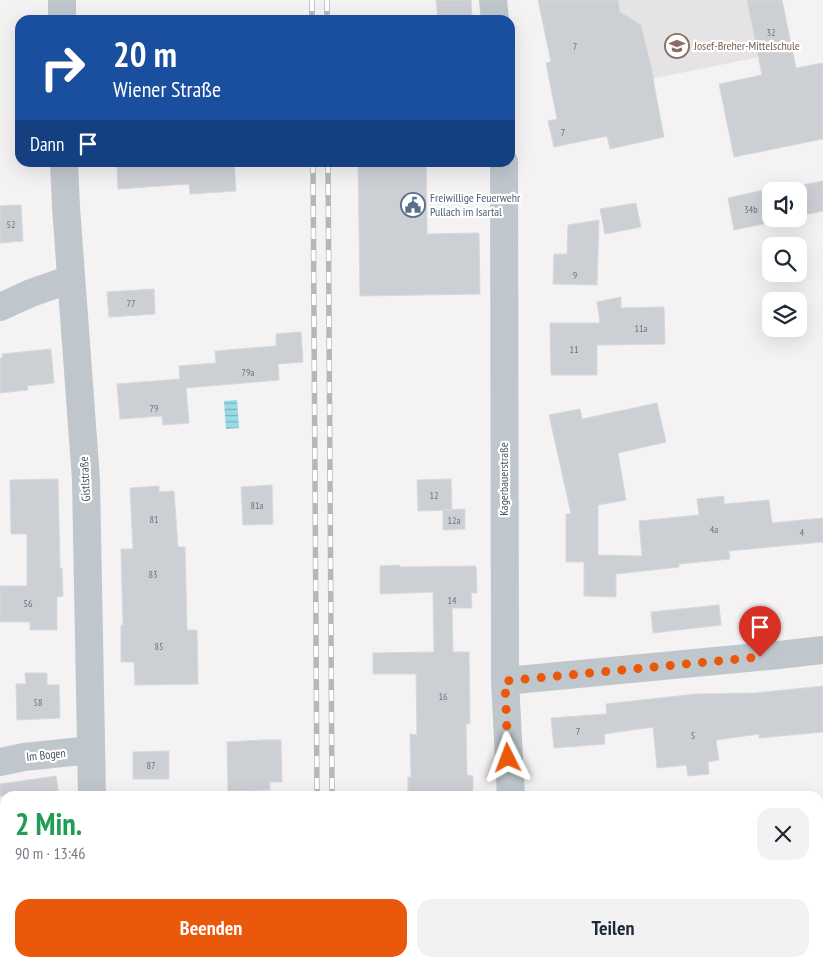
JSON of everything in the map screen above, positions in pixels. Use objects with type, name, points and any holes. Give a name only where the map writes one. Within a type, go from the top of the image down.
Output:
[{"type":"street","points":[[62,0],[62,15]]},
{"type":"street","points":[[493,0],[494,15]]},
{"type":"street","name":"Gistlstraße","points":[[64,167],[86,480],[92,791]]},
{"type":"street","name":"Kagerbauerstraße","points":[[504,167],[505,681],[510,791]]},
{"type":"street","points":[[0,307],[31,293],[72,279]]},
{"type":"street","points":[[505,681],[823,650]]},
{"type":"street","name":"Im Bogen","points":[[0,762],[24,757],[92,750]]},
{"type":"shaded area","name":"Josef-Breher-Mittelschule","points":[[538,0],[782,0],[793,50],[597,90],[552,92],[546,63],[565,59],[563,44],[548,47]]},
{"type":"water","points":[[237,400],[239,428],[226,429],[224,401]]},
{"type":"building","points":[[436,0],[471,0],[472,15],[438,15]]},
{"type":"building","points":[[538,0],[618,0],[620,12],[641,25],[654,79],[664,137],[610,149],[607,136],[554,147],[548,121],[557,119],[546,63],[551,62]]},
{"type":"building","points":[[747,0],[782,0],[796,68],[823,63],[823,139],[734,157],[719,84],[762,75]]},
{"type":"building","points":[[117,167],[234,167],[236,191],[190,194],[189,184],[118,189]]},
{"type":"building","points":[[358,167],[426,167],[427,234],[479,233],[480,294],[360,296]]},
{"type":"building","points":[[823,181],[823,211],[807,214],[807,184]]},
{"type":"building","points":[[762,191],[762,224],[734,230],[728,198]]},
{"type":"building","points":[[636,203],[641,227],[605,234],[600,209]]},
{"type":"building","points":[[21,205],[23,241],[0,243],[0,206]]},
{"type":"building","points":[[599,220],[597,285],[553,284],[554,254],[567,254],[568,225]]},
{"type":"building","points":[[154,289],[155,314],[109,317],[107,292]]},
{"type":"building","points":[[621,297],[621,308],[664,307],[665,344],[597,345],[597,375],[551,375],[550,323],[600,323],[597,302]]},
{"type":"building","points":[[301,332],[303,362],[278,364],[279,380],[186,388],[189,423],[163,425],[162,416],[120,419],[117,384],[180,379],[179,366],[216,363],[215,351],[276,346],[276,334]]},
{"type":"building","points":[[51,349],[54,383],[27,386],[28,390],[0,393],[0,358],[3,358],[2,354]]},
{"type":"building","points":[[657,403],[666,442],[618,453],[626,500],[598,505],[598,555],[642,556],[639,521],[699,515],[697,499],[724,496],[724,504],[769,500],[772,523],[823,518],[823,542],[729,551],[730,559],[679,564],[679,567],[616,574],[616,597],[584,596],[584,562],[566,562],[566,514],[571,514],[549,415],[580,409],[582,419]]},
{"type":"building","points":[[58,479],[60,568],[62,568],[63,596],[57,597],[57,630],[30,630],[30,622],[0,622],[0,586],[27,586],[27,534],[11,534],[10,480]]},
{"type":"building","points":[[451,479],[452,510],[418,511],[417,480]]},
{"type":"building","points":[[272,485],[273,524],[243,525],[241,487]]},
{"type":"building","points":[[159,486],[159,492],[174,491],[178,547],[185,547],[187,630],[197,630],[198,684],[135,685],[134,662],[121,662],[121,625],[123,625],[121,549],[133,549],[130,488]]},
{"type":"building","points":[[465,509],[465,529],[443,530],[443,510]]},
{"type":"building","points":[[380,566],[476,566],[477,593],[471,593],[472,608],[452,608],[453,652],[469,652],[470,724],[466,724],[467,775],[473,776],[473,791],[408,791],[408,777],[411,777],[410,734],[417,735],[416,674],[373,674],[373,653],[434,652],[433,592],[380,594]]},
{"type":"building","points":[[719,605],[721,625],[653,633],[651,612]]},
{"type":"building","points":[[25,673],[47,673],[47,685],[59,685],[60,718],[17,720],[16,684],[26,684]]},
{"type":"building","points":[[823,686],[823,732],[759,738],[759,734],[716,740],[719,760],[708,762],[709,774],[688,776],[686,765],[657,768],[653,727],[604,734],[605,744],[554,748],[551,718],[607,714],[606,704],[696,694],[755,693]]},
{"type":"building","points":[[281,740],[282,782],[270,782],[270,790],[228,791],[227,742]]},
{"type":"building","points":[[169,751],[169,779],[133,779],[133,752]]},
{"type":"building","points":[[56,776],[58,791],[0,791],[0,784]]},
{"type":"railway","points":[[312,0],[312,15]]},
{"type":"railway","points":[[327,0],[327,15]]},
{"type":"railway","points":[[313,167],[317,791]]},
{"type":"railway","points":[[328,167],[332,791]]},
{"type":"place","name":"Josef-Breher-Mittelschule","points":[[677,46]]},
{"type":"place","name":"Freiwillige Feuerwehr Pullach im Isartal","points":[[413,205]]},
{"type":"route","points":[[508,758],[505,681],[760,657]]}]
